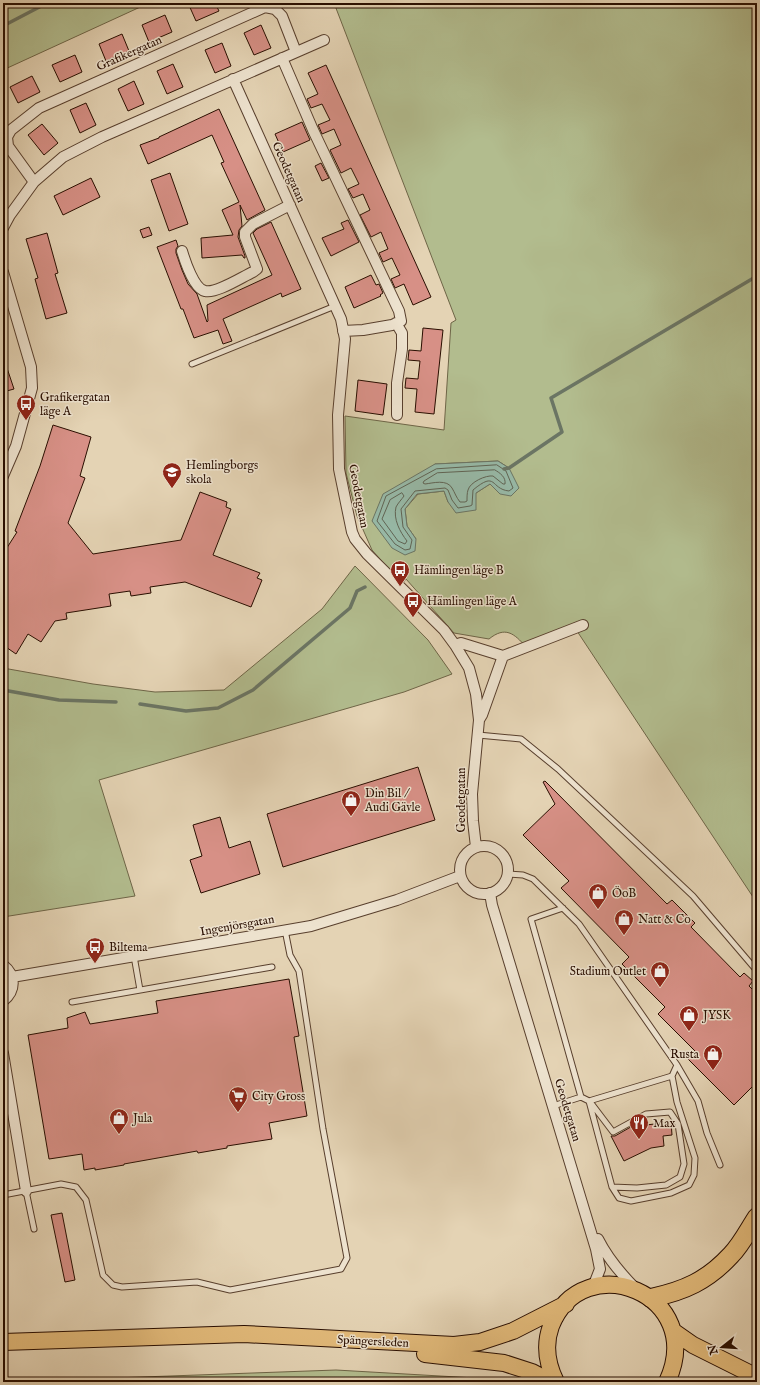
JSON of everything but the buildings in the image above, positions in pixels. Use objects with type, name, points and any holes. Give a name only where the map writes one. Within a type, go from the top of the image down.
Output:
[{"type":"highway","points":[[644,1294],[669,1294],[691,1287],[714,1272],[732,1255],[757,1217]]},
{"type":"main road","points":[[556,1382],[550,1370],[547,1352],[548,1334],[555,1318],[566,1304],[580,1293],[593,1287],[608,1285],[623,1286],[644,1294],[660,1307],[668,1318],[676,1344],[676,1358],[673,1371],[668,1382]]},
{"type":"main road","name":"Spängersleden","points":[[3,1342],[172,1338],[244,1334],[454,1345],[480,1342],[513,1331],[566,1304]]},
{"type":"main road","points":[[673,1331],[693,1345],[757,1377]]},
{"type":"main road","name":"Spängersleden","points":[[172,1338],[278,1344],[357,1346],[504,1363],[532,1372],[551,1382]]},
{"type":"street","name":"Grafikergatan","points":[[34,182],[8,146],[7,137],[11,130],[39,108],[265,7],[275,9],[282,16],[296,52]]},
{"type":"street","points":[[3,228],[6,214],[34,182],[62,157],[102,137],[324,40]]},
{"type":"street","points":[[282,58],[313,130],[399,311],[401,321],[396,323],[363,330],[344,331]]},
{"type":"street","name":"Geodetgatan","points":[[234,80],[341,318],[345,339],[338,415],[339,469],[352,532],[355,539],[367,554],[444,630],[469,668],[476,694],[479,720],[472,794],[476,847]]},
{"type":"street","points":[[182,251],[191,275],[201,290],[216,290],[257,269],[244,237],[245,232],[253,224],[290,205]]},
{"type":"street","points":[[3,272],[31,367],[32,388],[16,446],[3,476]]},
{"type":"street","points":[[396,323],[402,333],[402,350],[397,383],[397,415]]},
{"type":"street","points":[[455,645],[461,643],[503,656],[583,625]]},
{"type":"street","points":[[479,720],[503,656]]},
{"type":"street","points":[[483,845],[497,849],[502,854],[506,860],[508,874],[502,886],[497,891],[483,894],[475,893],[468,889],[463,883],[459,869],[464,855],[470,850],[483,845]]},
{"type":"street","name":"Ingenjörsgatan","points":[[12,977],[311,926],[397,900],[460,876]]},
{"type":"street","name":"Geodetgatan","points":[[490,893],[492,905],[579,1193],[588,1218],[600,1264],[598,1277],[593,1287]]},
{"type":"street","points":[[3,965],[9,971],[13,984],[12,991],[8,998],[3,1001]]},
{"type":"street","points":[[3,1053],[26,1191]]},
{"type":"street","name":"Geodetgatan","points":[[588,1218],[609,1259],[619,1272],[644,1294]]},
{"type":"lane","points":[[192,364],[335,306]]},
{"type":"lane","points":[[477,735],[521,740],[558,769],[693,896],[757,971]]},
{"type":"lane","points":[[508,874],[523,875],[533,879],[579,924],[677,1065],[698,1101],[720,1165]]},
{"type":"lane","points":[[563,908],[530,919],[581,1097]]},
{"type":"lane","points":[[3,1195],[61,1184],[76,1187],[86,1200],[103,1275],[113,1284],[122,1287],[197,1282],[230,1290],[341,1269],[347,1258],[323,1129],[299,971],[290,955],[285,930]]},
{"type":"lane","points":[[134,956],[140,990]]},
{"type":"lane","points":[[72,1002],[272,967]]},
{"type":"lane","points":[[589,1101],[612,1187],[619,1198],[632,1201],[671,1193],[690,1185],[694,1175],[695,1158],[678,1102],[672,1076],[677,1065]]},
{"type":"lane","points":[[589,1101],[672,1076]]},
{"type":"lane","points":[[553,1106],[581,1097],[589,1101],[613,1132],[646,1114],[670,1112],[678,1124],[684,1164],[680,1177],[666,1185],[637,1188],[612,1187]]},
{"type":"lane","points":[[26,1191],[34,1229]]},
{"type":"shaded area","points":[[3,3],[149,3],[3,70]]},
{"type":"shaded area","points":[[334,3],[757,3],[757,903],[575,628],[526,647],[513,635],[505,632],[495,635],[489,639],[454,633],[406,579],[402,584],[372,550],[357,516],[346,473],[345,416],[444,430],[451,323],[456,320]],"holes":[[[498,461],[509,468],[500,494],[490,484],[476,493],[448,502],[444,491],[418,494],[405,509],[407,526],[416,539],[372,521],[435,464]]]},
{"type":"shaded area","points":[[355,566],[428,640],[452,674],[404,692],[99,780],[135,896],[3,917],[3,668],[93,684],[155,692],[224,690],[322,609]]},
{"type":"shaded area","points":[[336,1370],[475,1378],[484,1382],[3,1382]]},
{"type":"water","points":[[498,461],[509,468],[519,488],[511,496],[500,494],[490,484],[476,493],[476,510],[456,513],[448,502],[444,491],[417,494],[405,509],[407,526],[416,539],[415,551],[405,555],[392,548],[372,521],[383,494],[435,464]]},
{"type":"waterway","points":[[3,26],[47,3]]},
{"type":"waterway","points":[[504,469],[509,468],[562,432],[551,398],[757,276]]},
{"type":"waterway","points":[[140,704],[186,711],[218,708],[253,690],[350,608],[357,591],[365,587]]},
{"type":"waterway","points":[[3,690],[59,700],[116,702]]},
{"type":"place","name":"Grafikergatan läge A","points":[[26,421]]},
{"type":"place","name":"Hemlingborgs skola","points":[[172,489]]},
{"type":"place","name":"Hämlingen läge B","points":[[400,587]]},
{"type":"place","name":"Hämlingen läge A","points":[[413,618]]},
{"type":"place","name":"Din Bil / Audi Gävle","points":[[351,817]]},
{"type":"place","name":"ÖoB","points":[[598,910]]},
{"type":"place","name":"Natt & Co","points":[[624,936]]},
{"type":"place","name":"Biltema","points":[[95,964]]},
{"type":"place","name":"Stadium Outlet","points":[[660,988]]},
{"type":"place","name":"JYSK","points":[[689,1032]]},
{"type":"place","name":"Rusta","points":[[713,1071]]},
{"type":"place","name":"City Gross","points":[[238,1113]]},
{"type":"place","name":"Jula","points":[[119,1135]]},
{"type":"place","name":"Max","points":[[639,1140]]}]
